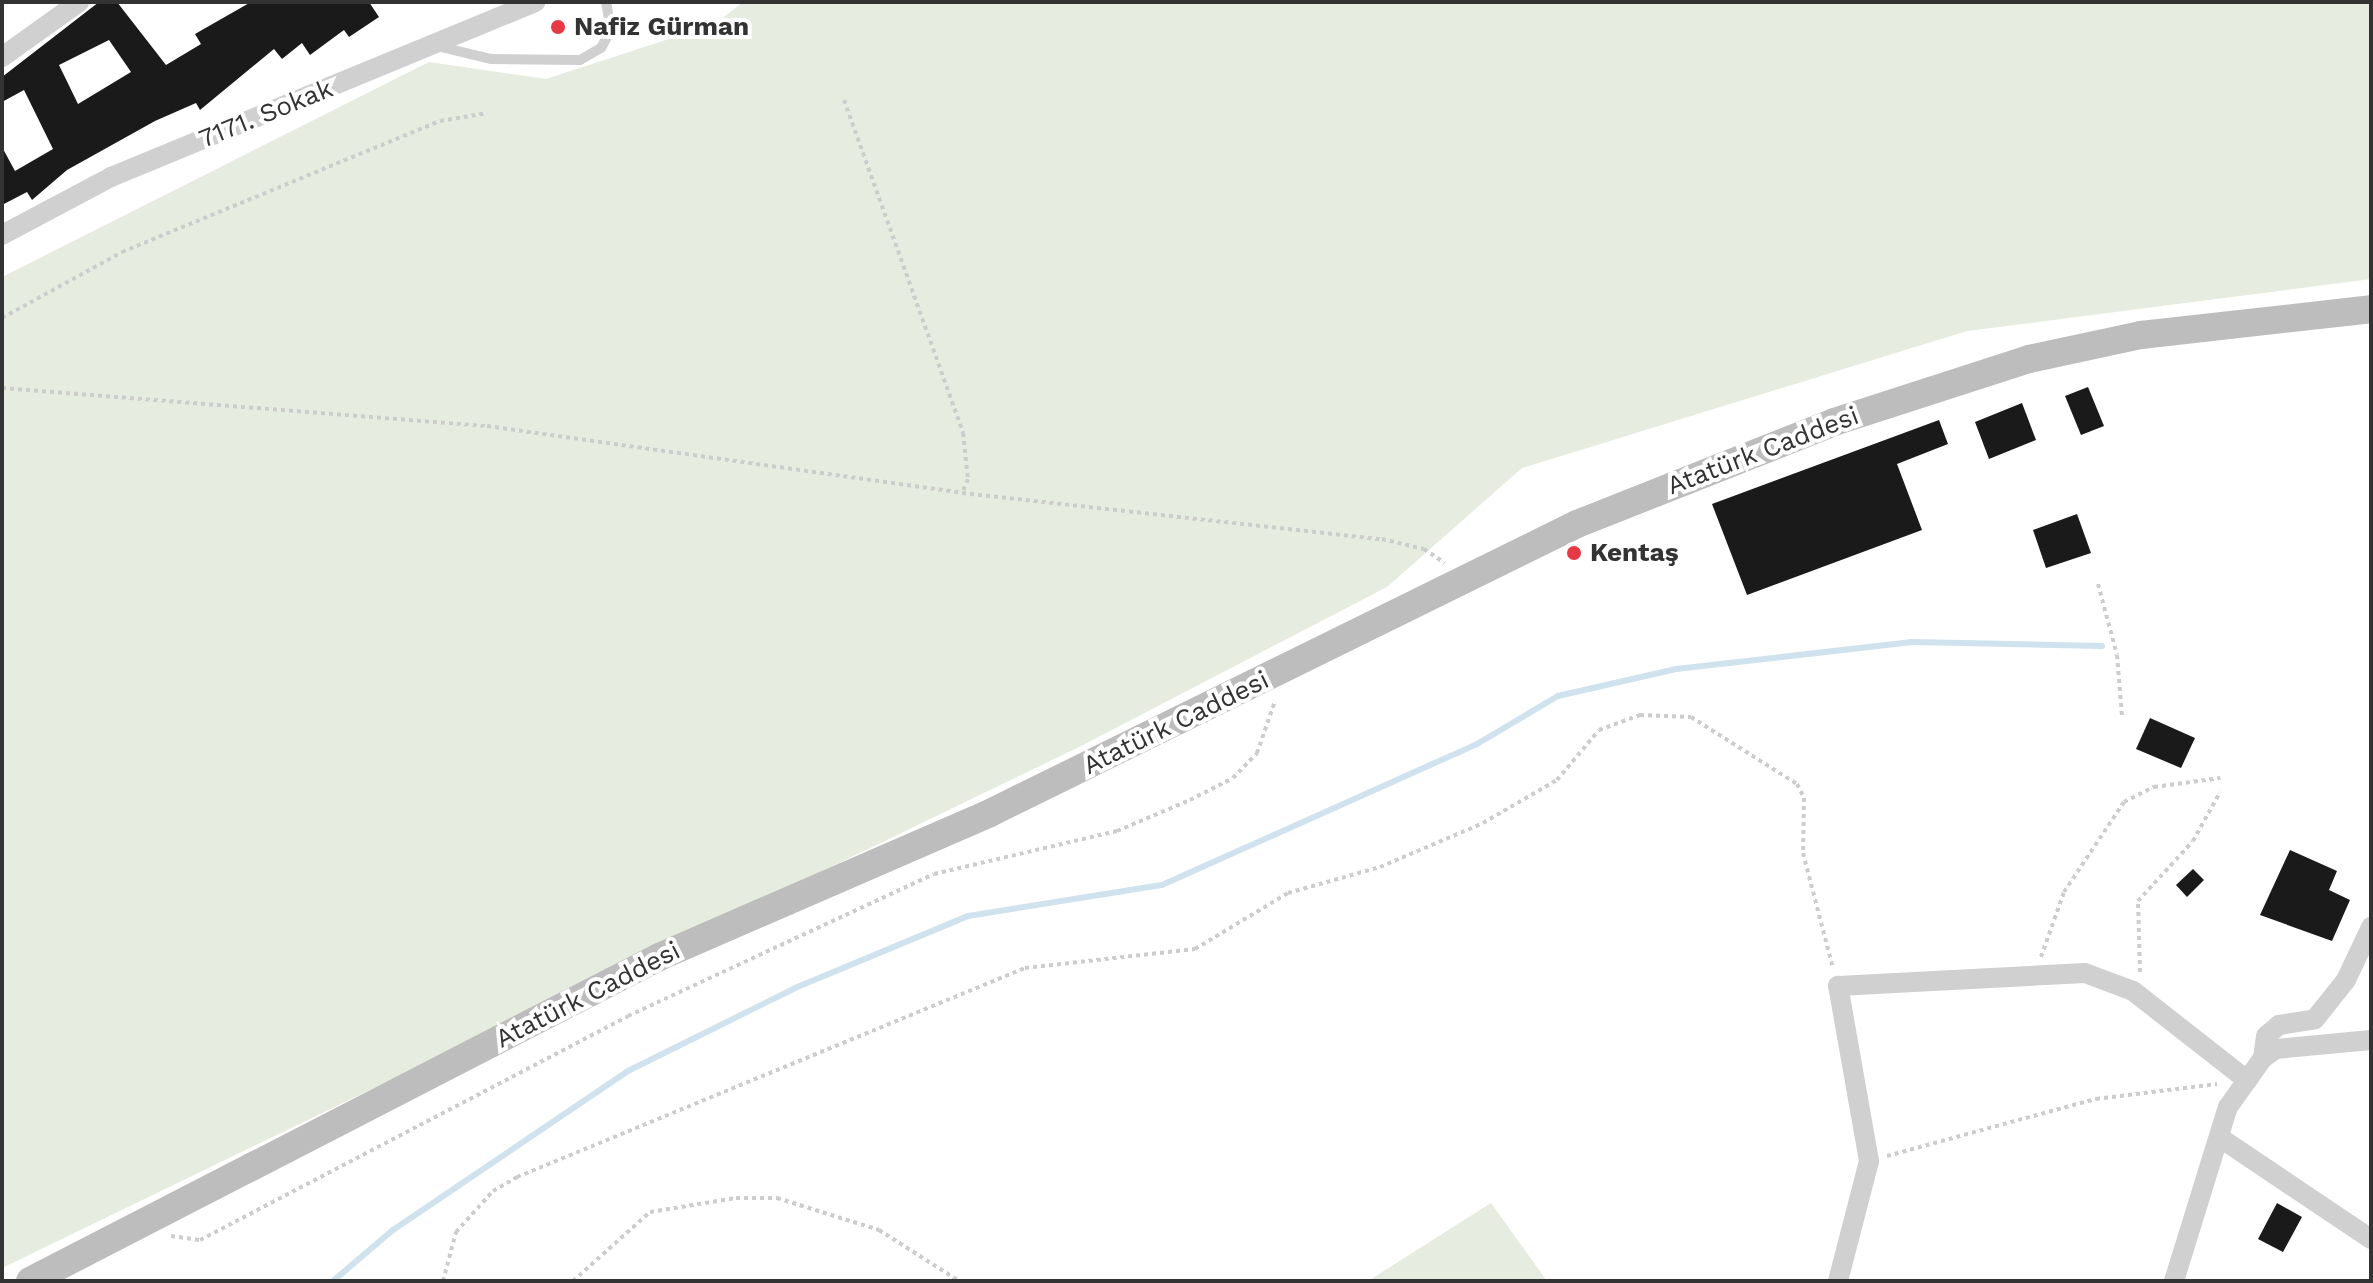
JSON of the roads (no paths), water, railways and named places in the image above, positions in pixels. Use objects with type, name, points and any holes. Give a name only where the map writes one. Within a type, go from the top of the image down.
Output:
[{"type":"street","points":[[2,57],[79,2]]},
{"type":"street","name":"7171. Sokak","points":[[2,235],[111,177],[435,46],[535,2]]},
{"type":"street","name":"Atatürk Caddesi","points":[[30,1281],[659,957],[990,813],[1577,524],[1950,380],[2141,335],[2371,309]]},
{"type":"street","points":[[2263,1058],[2266,1036],[2279,1025],[2315,1019],[2346,980],[2371,927]]},
{"type":"street","points":[[1838,1281],[1869,1161],[1838,986],[2085,973],[2133,991],[2247,1080]]},
{"type":"street","points":[[2174,1281],[2219,1137],[2247,1080],[2263,1058],[2276,1049],[2371,1040]]},
{"type":"street","points":[[2219,1137],[2371,1239]]},
{"type":"lane","points":[[435,46],[491,59],[580,60],[601,48],[611,30],[606,2]]},
{"type":"waterway","points":[[333,1281],[393,1230],[626,1072],[795,988],[968,916],[1162,885],[1477,744],[1558,696],[1676,669],[1912,642],[2102,646]]},
{"type":"place","name":"Nafiz Gürman","points":[[558,27]]},
{"type":"place","name":"Kentaş","points":[[1574,553]]}]
